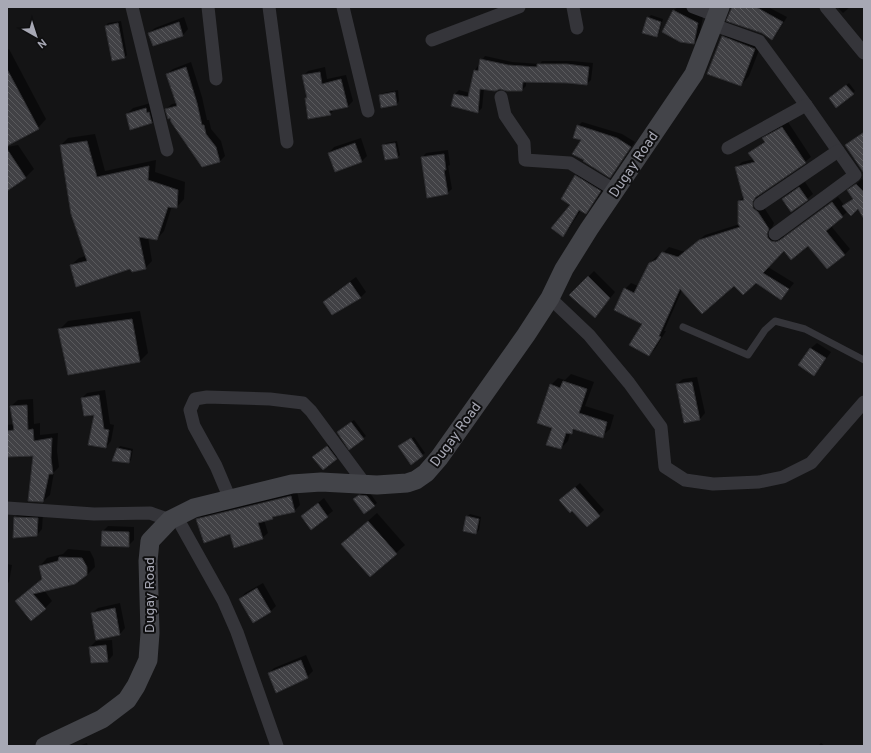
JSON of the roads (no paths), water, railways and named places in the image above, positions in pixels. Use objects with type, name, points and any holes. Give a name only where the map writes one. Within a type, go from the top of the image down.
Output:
[{"type":"street","points":[[132,7],[167,150]]},
{"type":"street","points":[[208,7],[216,79]]},
{"type":"street","points":[[269,7],[287,142]]},
{"type":"street","points":[[343,7],[368,111]]},
{"type":"street","points":[[432,40],[519,7]]},
{"type":"street","points":[[573,7],[577,28]]},
{"type":"street","points":[[693,7],[717,16],[759,41],[855,175],[775,234]]},
{"type":"street","points":[[826,7],[864,53]]},
{"type":"street","name":"Dugay Road","points":[[45,746],[102,720],[127,700],[136,686],[148,660],[150,633],[148,561],[150,541],[173,518],[194,508],[292,484],[321,482],[377,485],[407,483],[416,480],[426,473],[439,458],[526,335],[550,298],[564,269],[694,74],[717,16]]},
{"type":"street","points":[[501,97],[505,115],[524,143],[526,160],[570,163],[616,191]]},
{"type":"street","points":[[728,148],[806,105]]},
{"type":"street","points":[[760,204],[838,151]]},
{"type":"street","points":[[550,298],[589,335],[629,384],[660,427],[665,467],[685,480],[714,484],[759,482],[783,477],[811,463],[864,402]]},
{"type":"street","points":[[230,499],[216,466],[194,426],[190,410],[195,399],[207,397],[270,399],[304,403],[365,484]]},
{"type":"street","points":[[7,508],[94,514],[150,513],[173,518],[224,600],[237,632],[277,746]]},
{"type":"lane","points":[[683,327],[748,355],[765,330],[775,321],[805,329],[864,360]]}]
